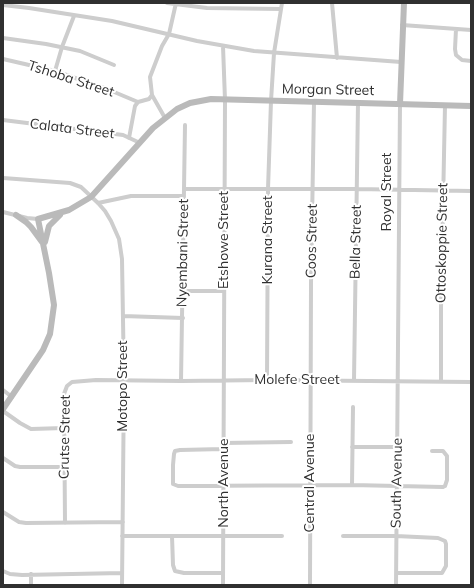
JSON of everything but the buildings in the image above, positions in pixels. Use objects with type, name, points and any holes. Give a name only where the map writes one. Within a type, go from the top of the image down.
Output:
[{"type":"street","points":[[167,3],[207,8],[281,9]]},
{"type":"street","name":"Kurana Street","points":[[267,380],[268,189],[271,101],[274,53],[282,3]]},
{"type":"street","points":[[332,3],[337,58]]},
{"type":"street","name":"Royal Street","points":[[398,381],[400,104],[404,3]]},
{"type":"street","points":[[3,212],[38,219],[73,208],[91,196],[165,118],[152,95],[150,75],[169,34],[176,4]]},
{"type":"street","points":[[3,5],[118,22],[224,46],[274,53],[401,62]]},
{"type":"street","points":[[55,71],[62,47],[74,16]]},
{"type":"street","points":[[402,25],[471,30]]},
{"type":"street","points":[[456,29],[456,55],[462,60],[471,61]]},
{"type":"street","points":[[3,38],[80,51],[114,65]]},
{"type":"street","name":"Etshowe Street","points":[[224,46],[224,381]]},
{"type":"street","name":"Tshoba Street","points":[[3,59],[55,71],[107,89],[138,102]]},
{"type":"street","points":[[129,138],[135,106],[138,102],[149,99],[152,95]]},
{"type":"street","name":"Morgan Street","points":[[165,118],[185,104],[205,100],[471,106]]},
{"type":"street","name":"Coos Street","points":[[311,380],[310,283],[314,102]]},
{"type":"street","name":"Bella Street","points":[[354,380],[358,103]]},
{"type":"street","name":"Ottoskoppie Street","points":[[441,382],[445,105]]},
{"type":"street","name":"Calata Street","points":[[3,120],[99,131],[129,138],[140,143]]},
{"type":"street","name":"Nyembani Street","points":[[181,381],[185,125]]},
{"type":"street","name":"Motopo Street","points":[[3,178],[77,185],[86,191],[98,203],[111,221],[120,244],[122,255],[124,380],[122,585]]},
{"type":"street","points":[[184,189],[399,189],[471,191]]},
{"type":"street","points":[[98,203],[131,196],[184,196]]},
{"type":"street","points":[[44,246],[46,233],[49,226],[63,212]]},
{"type":"street","points":[[16,215],[31,227],[44,246]]},
{"type":"street","points":[[38,219],[54,305],[50,334],[43,350],[3,410],[20,423],[31,429],[64,428]]},
{"type":"street","points":[[183,292],[224,291]]},
{"type":"street","points":[[123,316],[183,318]]},
{"type":"street","name":"Molefe Street","points":[[124,380],[354,380],[471,382]]},
{"type":"street","name":"Crutse Street","points":[[65,523],[64,394],[67,386],[76,381],[124,380]]},
{"type":"street","name":"Central Avenue","points":[[310,585],[311,380]]},
{"type":"street","name":"North Avenue","points":[[223,585],[224,381]]},
{"type":"street","name":"South Avenue","points":[[396,585],[398,381]]},
{"type":"street","points":[[3,390],[12,397]]},
{"type":"street","points":[[352,485],[353,407]]},
{"type":"street","points":[[224,443],[291,442]]},
{"type":"street","points":[[352,447],[397,447]]},
{"type":"street","points":[[223,449],[176,451],[174,454],[172,482],[174,485],[445,486],[447,480],[447,454],[443,451],[432,451]]},
{"type":"street","points":[[3,458],[20,468],[64,467]]},
{"type":"street","points":[[3,512],[19,522],[26,523],[122,522]]},
{"type":"street","points":[[122,536],[282,536]]},
{"type":"street","points":[[172,536],[173,565],[175,571],[184,573],[223,573]]},
{"type":"street","points":[[343,536],[396,536],[438,538],[444,540],[446,544],[446,566],[442,573],[397,573]]},
{"type":"street","points":[[3,571],[16,575],[122,573]]},
{"type":"street","points":[[31,574],[31,585]]}]
